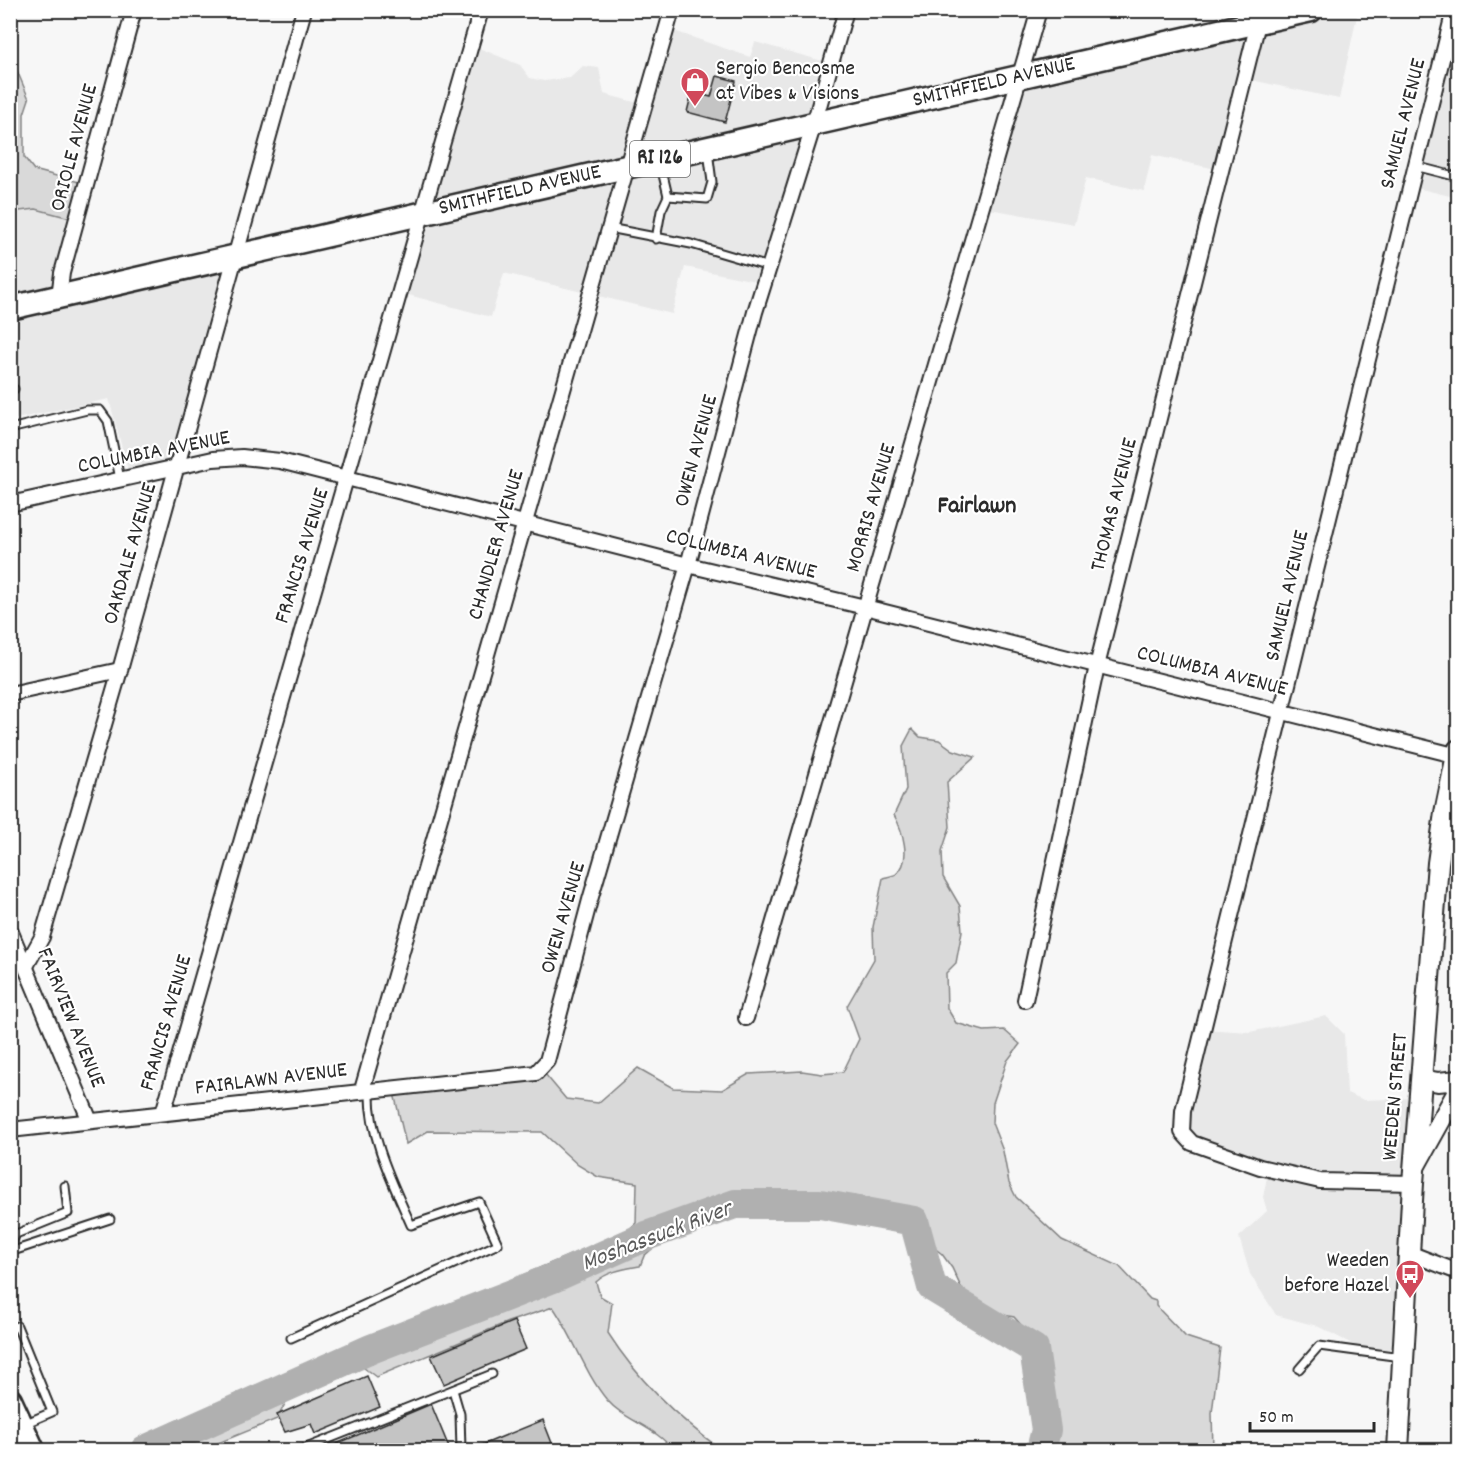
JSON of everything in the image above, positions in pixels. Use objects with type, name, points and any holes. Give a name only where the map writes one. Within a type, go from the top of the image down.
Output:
[{"type":"main road","name":"SMITHFIELD AVENUE","points":[[10,308],[235,259],[1020,77],[1249,19],[1311,10]]},
{"type":"main road","name":"WEEDEN STREET","points":[[1398,1450],[1414,1176],[1438,863],[1458,754]]},
{"type":"main road","points":[[10,1400],[22,1425],[30,1450]]},
{"type":"street","name":"ORIOLE AVENUE","points":[[59,297],[62,273],[134,10]]},
{"type":"street","name":"OAKDALE AVENUE","points":[[26,966],[42,937],[120,670],[304,10]]},
{"type":"street","name":"FRANCIS AVENUE","points":[[163,1113],[287,680],[349,477],[481,10]]},
{"type":"street","name":"CHANDLER AVENUE","points":[[366,1090],[672,10]]},
{"type":"street","name":"OWEN AVENUE","points":[[536,1073],[546,1061],[590,900],[688,565],[769,267],[814,124],[846,10]]},
{"type":"street","name":"MORRIS AVENUE","points":[[746,1018],[1039,10]]},
{"type":"street","name":"SAMUEL AVENUE","points":[[1414,1176],[1320,1181],[1270,1170],[1192,1143],[1182,1132],[1183,1111],[1454,10]]},
{"type":"street","name":"THOMAS AVENUE","points":[[1025,1000],[1097,666],[1249,19]]},
{"type":"street","name":"COLUMBIA AVENUE","points":[[10,504],[213,459],[266,458],[349,477],[688,565],[1458,754]]},
{"type":"street","points":[[10,694],[120,670]]},
{"type":"street","name":"FAIRVIEW AVENUE","points":[[10,930],[90,1121]]},
{"type":"street","name":"FAIRLAWN AVENUE","points":[[10,1130],[536,1073]]},
{"type":"street","points":[[1414,1176],[1458,1091],[1438,1082],[1422,1079]]},
{"type":"street","points":[[1409,1253],[1458,1272]]},
{"type":"lane","points":[[668,196],[707,199],[712,182],[708,148]]},
{"type":"lane","points":[[656,239],[661,211],[668,196],[659,159]]},
{"type":"lane","points":[[1415,166],[1458,177]]},
{"type":"lane","points":[[609,228],[691,244],[769,267]]},
{"type":"lane","points":[[10,429],[87,410],[100,410],[108,421],[120,479]]},
{"type":"lane","points":[[291,1338],[498,1244],[479,1202],[411,1225],[392,1182],[375,1130],[366,1090]]},
{"type":"lane","points":[[10,1246],[16,1234],[68,1213],[65,1186]]},
{"type":"lane","points":[[10,1252],[110,1219]]},
{"type":"lane","points":[[14,1327],[52,1412],[22,1425]]},
{"type":"lane","points":[[1299,1369],[1319,1346],[1403,1357]]},
{"type":"lane","points":[[301,1450],[492,1374]]},
{"type":"lane","points":[[453,1390],[460,1414],[461,1450]]},
{"type":"lane","points":[[1448,1450],[1458,1450]]},
{"type":"shaded area","points":[[1239,11],[1358,11],[1339,99],[1247,79],[1220,170],[1152,155],[1144,191],[1086,178],[1074,224],[978,207],[1014,80],[1242,23]]},
{"type":"shaded area","points":[[1443,11],[1458,11],[1458,198],[1409,186],[1440,49]]},
{"type":"shaded area","points":[[668,29],[750,57],[755,42],[826,62],[761,282],[685,267],[672,314],[504,273],[491,317],[401,293],[474,46],[520,65],[530,78],[544,81],[570,78],[583,66],[599,68],[604,94],[642,104]]},
{"type":"shaded area","points":[[10,54],[29,99],[24,114],[24,157],[34,170],[83,183],[74,219],[36,209],[11,212]]},
{"type":"shaded area","points":[[36,209],[74,219],[54,296],[227,261],[177,468],[130,478],[109,399],[11,420],[10,212]]},
{"type":"shaded area","points":[[912,729],[920,737],[939,740],[953,750],[975,757],[947,782],[950,827],[942,851],[943,877],[960,906],[962,931],[956,963],[946,973],[947,1008],[956,1023],[984,1031],[1004,1030],[1020,1044],[1007,1061],[993,1103],[992,1123],[1003,1151],[1009,1183],[1016,1197],[1062,1240],[1119,1266],[1150,1299],[1156,1301],[1156,1306],[1186,1337],[1220,1348],[1212,1413],[1213,1450],[1053,1450],[1048,1355],[1014,1317],[971,1309],[952,1268],[942,1254],[907,1227],[851,1212],[704,1220],[666,1237],[644,1256],[640,1266],[611,1273],[596,1282],[600,1296],[612,1303],[608,1333],[632,1367],[689,1425],[722,1450],[673,1450],[658,1435],[614,1407],[592,1378],[553,1307],[508,1322],[376,1377],[356,1362],[295,1385],[277,1419],[201,1450],[153,1450],[159,1448],[161,1438],[171,1423],[627,1231],[636,1223],[637,1183],[598,1177],[578,1165],[542,1132],[428,1131],[406,1144],[393,1089],[540,1068],[566,1099],[598,1103],[638,1068],[673,1088],[722,1090],[749,1074],[802,1071],[822,1074],[843,1072],[859,1039],[847,1006],[874,959],[873,927],[883,878],[896,874],[904,861],[903,836],[894,815],[906,789],[903,746]]},
{"type":"shaded area","points":[[1326,1016],[1344,1034],[1347,1093],[1364,1100],[1415,1098],[1429,1102],[1410,1179],[1400,1350],[1358,1347],[1317,1326],[1276,1315],[1250,1274],[1239,1237],[1267,1211],[1263,1197],[1268,1172],[1192,1140],[1178,1114],[1203,1029],[1250,1032]]},
{"type":"building","points":[[717,76],[736,81],[725,122],[687,112],[692,92],[711,97]]},
{"type":"building","points":[[514,1321],[526,1349],[444,1384],[431,1356]]},
{"type":"building","points":[[367,1376],[380,1407],[315,1434],[311,1424],[285,1432],[277,1415]]},
{"type":"building","points":[[431,1404],[450,1450],[322,1450]]},
{"type":"building","points":[[543,1420],[552,1443],[533,1450],[470,1450]]},
{"type":"waterway","name":"Moshassuck River","points":[[145,1450],[371,1349],[553,1278],[649,1235],[735,1204],[820,1204],[914,1221],[932,1287],[1034,1349],[1046,1430],[1041,1450]]},
{"type":"place","name":"Sergio Bencosme at Vibes & Visions","points":[[695,108]]},
{"type":"place","name":"Weeden before Hazel","points":[[1410,1300]]},
{"type":"district","name":"Fairlawn","points":[[977,507]]}]
